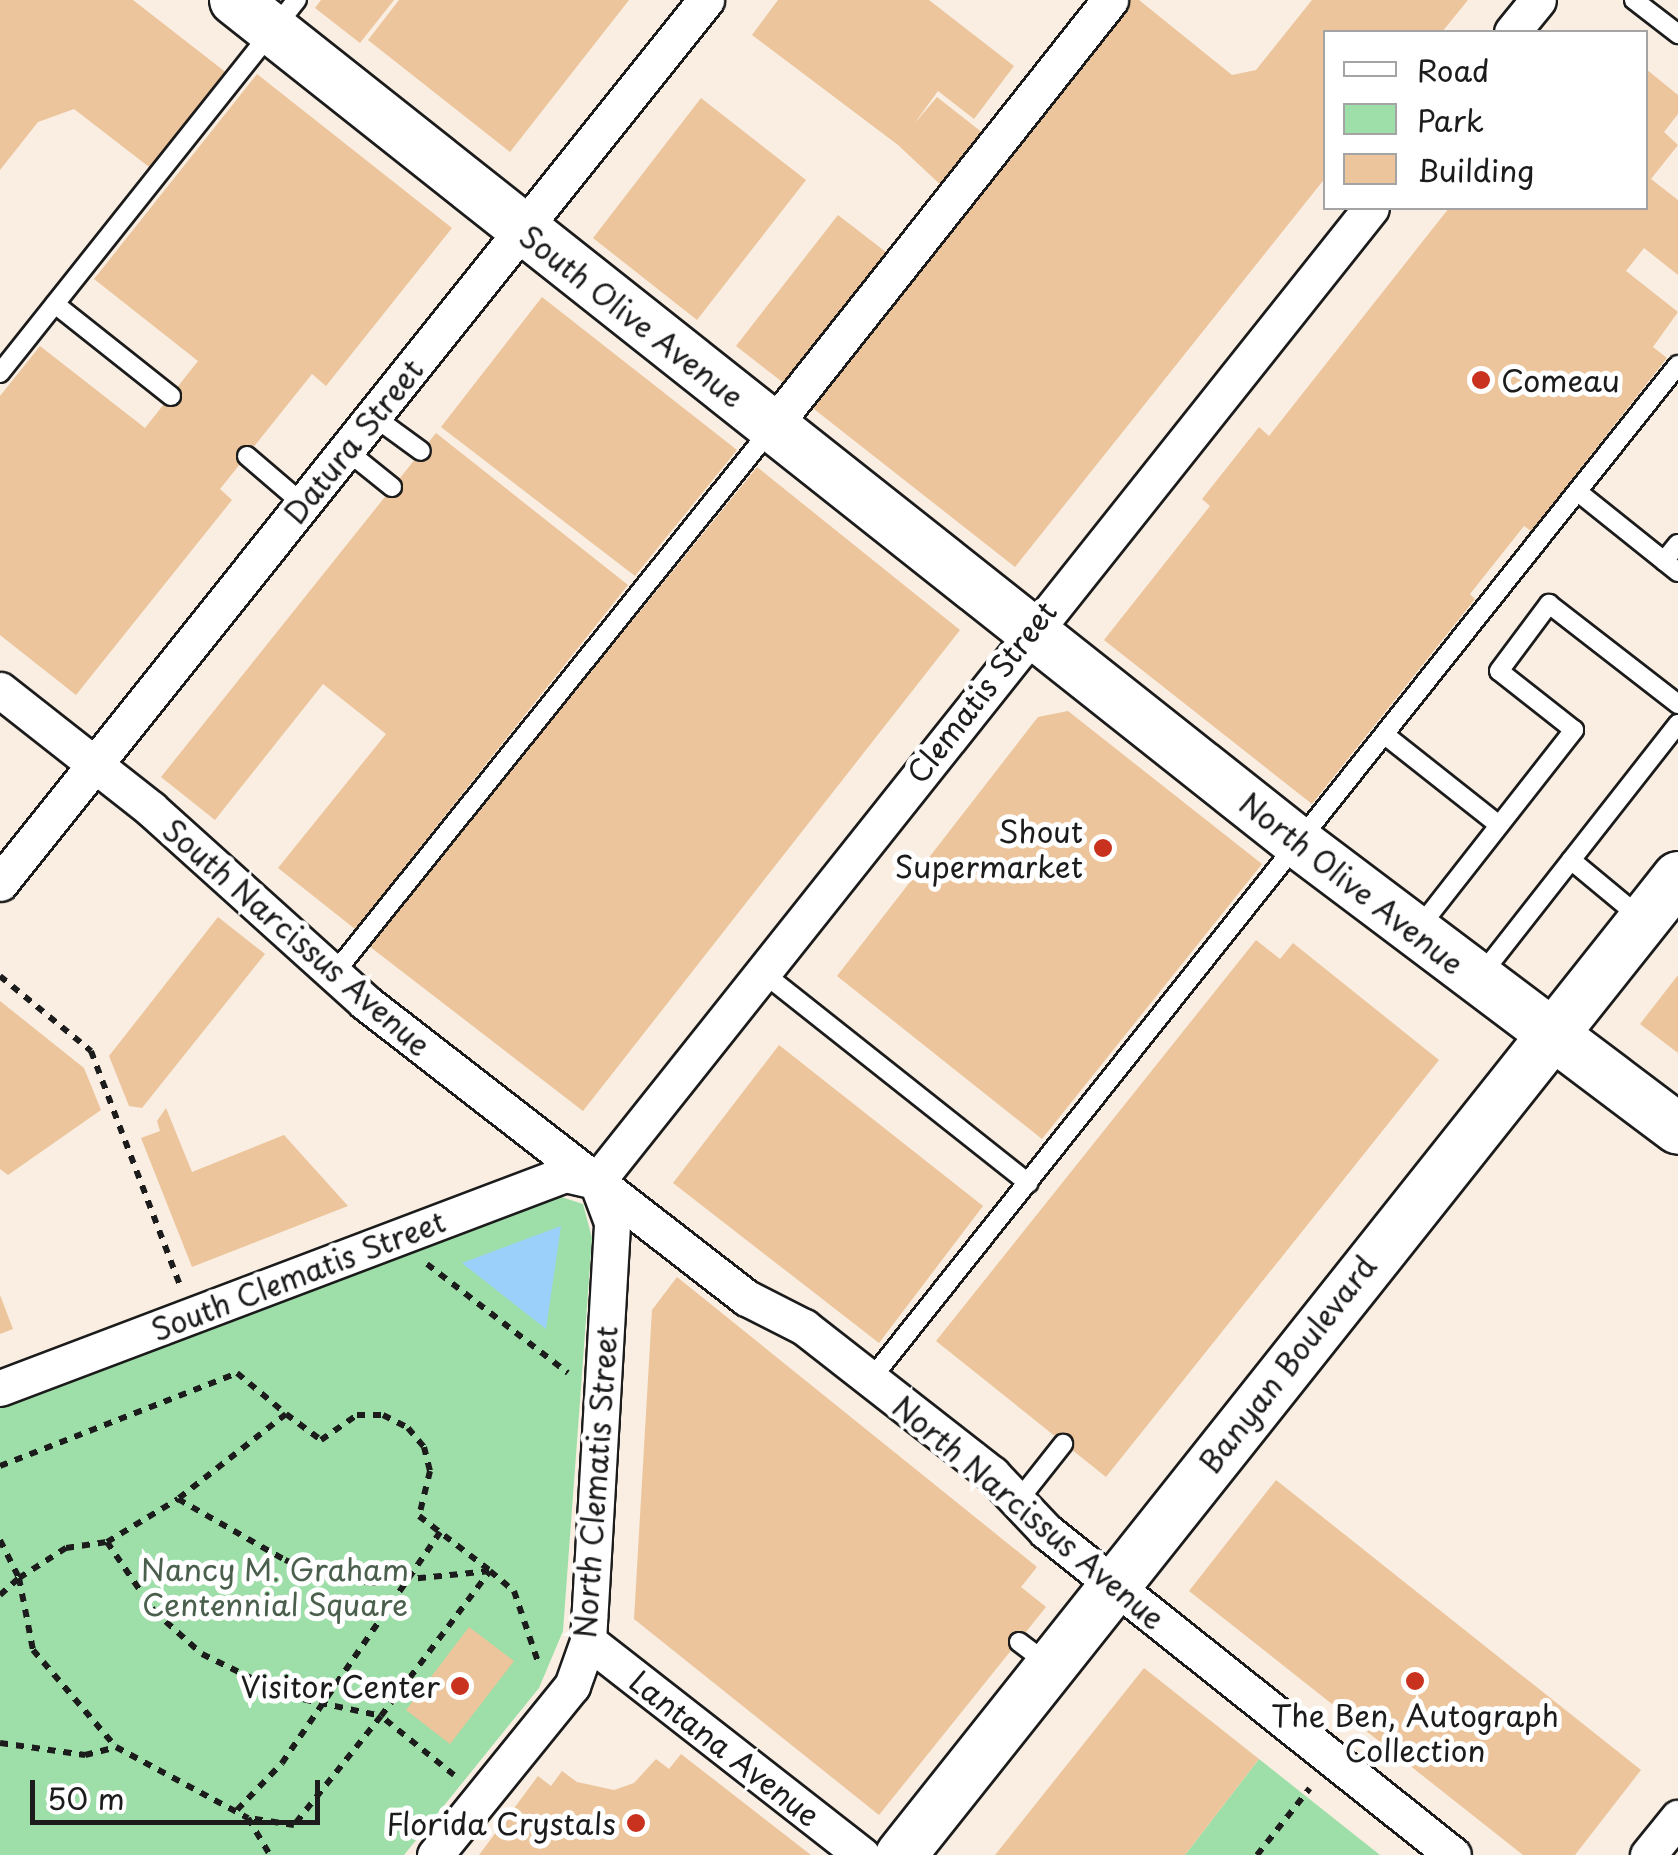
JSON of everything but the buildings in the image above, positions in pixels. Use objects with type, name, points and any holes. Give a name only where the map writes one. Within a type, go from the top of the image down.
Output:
[{"type":"street","name":"Datura Street","points":[[0,883],[706,0]]},
{"type":"street","points":[[772,427],[1110,0]]},
{"type":"street","points":[[1514,30],[1538,0]]},
{"type":"street","name":"South Olive Avenue","points":[[268,10],[522,230],[1030,630]]},
{"type":"street","name":"Clematis Street","points":[[597,1181],[1030,630],[1368,210]]},
{"type":"street","name":"North Olive Avenue","points":[[1030,630],[1414,933],[1678,1129]]},
{"type":"street","name":"South Narcissus Avenue","points":[[0,690],[95,763],[336,970],[365,1002],[597,1181]]},
{"type":"street","name":"Banyan Boulevard","points":[[901,1855],[1034,1653],[1113,1585],[1549,1033],[1678,877]]},
{"type":"street","name":"South Clematis Street","points":[[0,1388],[566,1174],[597,1181]]},
{"type":"street","name":"North Narcissus Avenue","points":[[597,1181],[748,1298],[804,1326],[1113,1585],[1453,1855]]},
{"type":"street","name":"North Clematis Street","points":[[435,1855],[572,1686],[588,1641],[612,1222],[597,1181]]},
{"type":"street","name":"Lantana Avenue","points":[[588,1641],[862,1855]]},
{"type":"street","points":[[1648,1855],[1678,1818]]},
{"type":"lane","points":[[1634,0],[1678,34]]},
{"type":"lane","points":[[0,373],[55,304],[268,10]]},
{"type":"lane","points":[[55,304],[170,396]]},
{"type":"lane","points":[[871,1379],[1678,365]]},
{"type":"lane","points":[[373,416],[421,451]]},
{"type":"lane","points":[[336,970],[772,427]]},
{"type":"lane","points":[[346,450],[392,488]]},
{"type":"lane","points":[[246,456],[303,504]]},
{"type":"lane","points":[[1578,492],[1671,567],[1678,544]]},
{"type":"lane","points":[[1414,933],[1574,730],[1499,671],[1549,604],[1678,704]]},
{"type":"lane","points":[[1477,980],[1678,724]]},
{"type":"lane","points":[[1385,736],[1499,825]]},
{"type":"lane","points":[[1571,860],[1642,920]]},
{"type":"lane","points":[[762,972],[1028,1183]]},
{"type":"lane","points":[[1018,1502],[1064,1444]]},
{"type":"path","points":[[0,976],[91,1050],[180,1285]]},
{"type":"path","points":[[410,1251],[572,1377]]},
{"type":"path","points":[[0,1466],[238,1373],[321,1440],[356,1414],[383,1415],[408,1428],[424,1447],[430,1471],[419,1516],[514,1591],[538,1662]]},
{"type":"path","points":[[0,1595],[66,1548],[107,1542],[178,1499],[286,1414]]},
{"type":"path","points":[[178,1499],[284,1560],[370,1583],[490,1571]]},
{"type":"path","points":[[237,1810],[282,1763],[318,1704],[372,1638],[440,1532]]},
{"type":"path","points":[[0,1540],[19,1578],[33,1650],[116,1747],[237,1810],[248,1818],[270,1855]]},
{"type":"path","points":[[107,1542],[154,1611],[202,1654],[318,1704],[381,1716],[454,1775]]},
{"type":"path","points":[[248,1818],[294,1825],[490,1571]]},
{"type":"path","points":[[0,1743],[58,1754],[116,1747]]},
{"type":"path","points":[[1258,1855],[1310,1788]]},
{"type":"green space","name":"Nancy M. Graham Centennial Square","points":[[552,1194],[583,1204],[592,1238],[563,1631],[539,1688],[404,1855],[0,1855],[0,1403]]},
{"type":"green space","points":[[1259,1759],[1380,1855],[1185,1855]]},
{"type":"water","points":[[561,1226],[546,1329],[462,1263]]},
{"type":"place","name":"Comeau","points":[[1481,380]]},
{"type":"place","name":"Shout Supermarket","points":[[1103,848]]},
{"type":"place","name":"The Ben, Autograph Collection","points":[[1415,1681]]},
{"type":"place","name":"Visitor Center","points":[[460,1686]]},
{"type":"place","name":"Florida Crystals","points":[[636,1823]]}]
